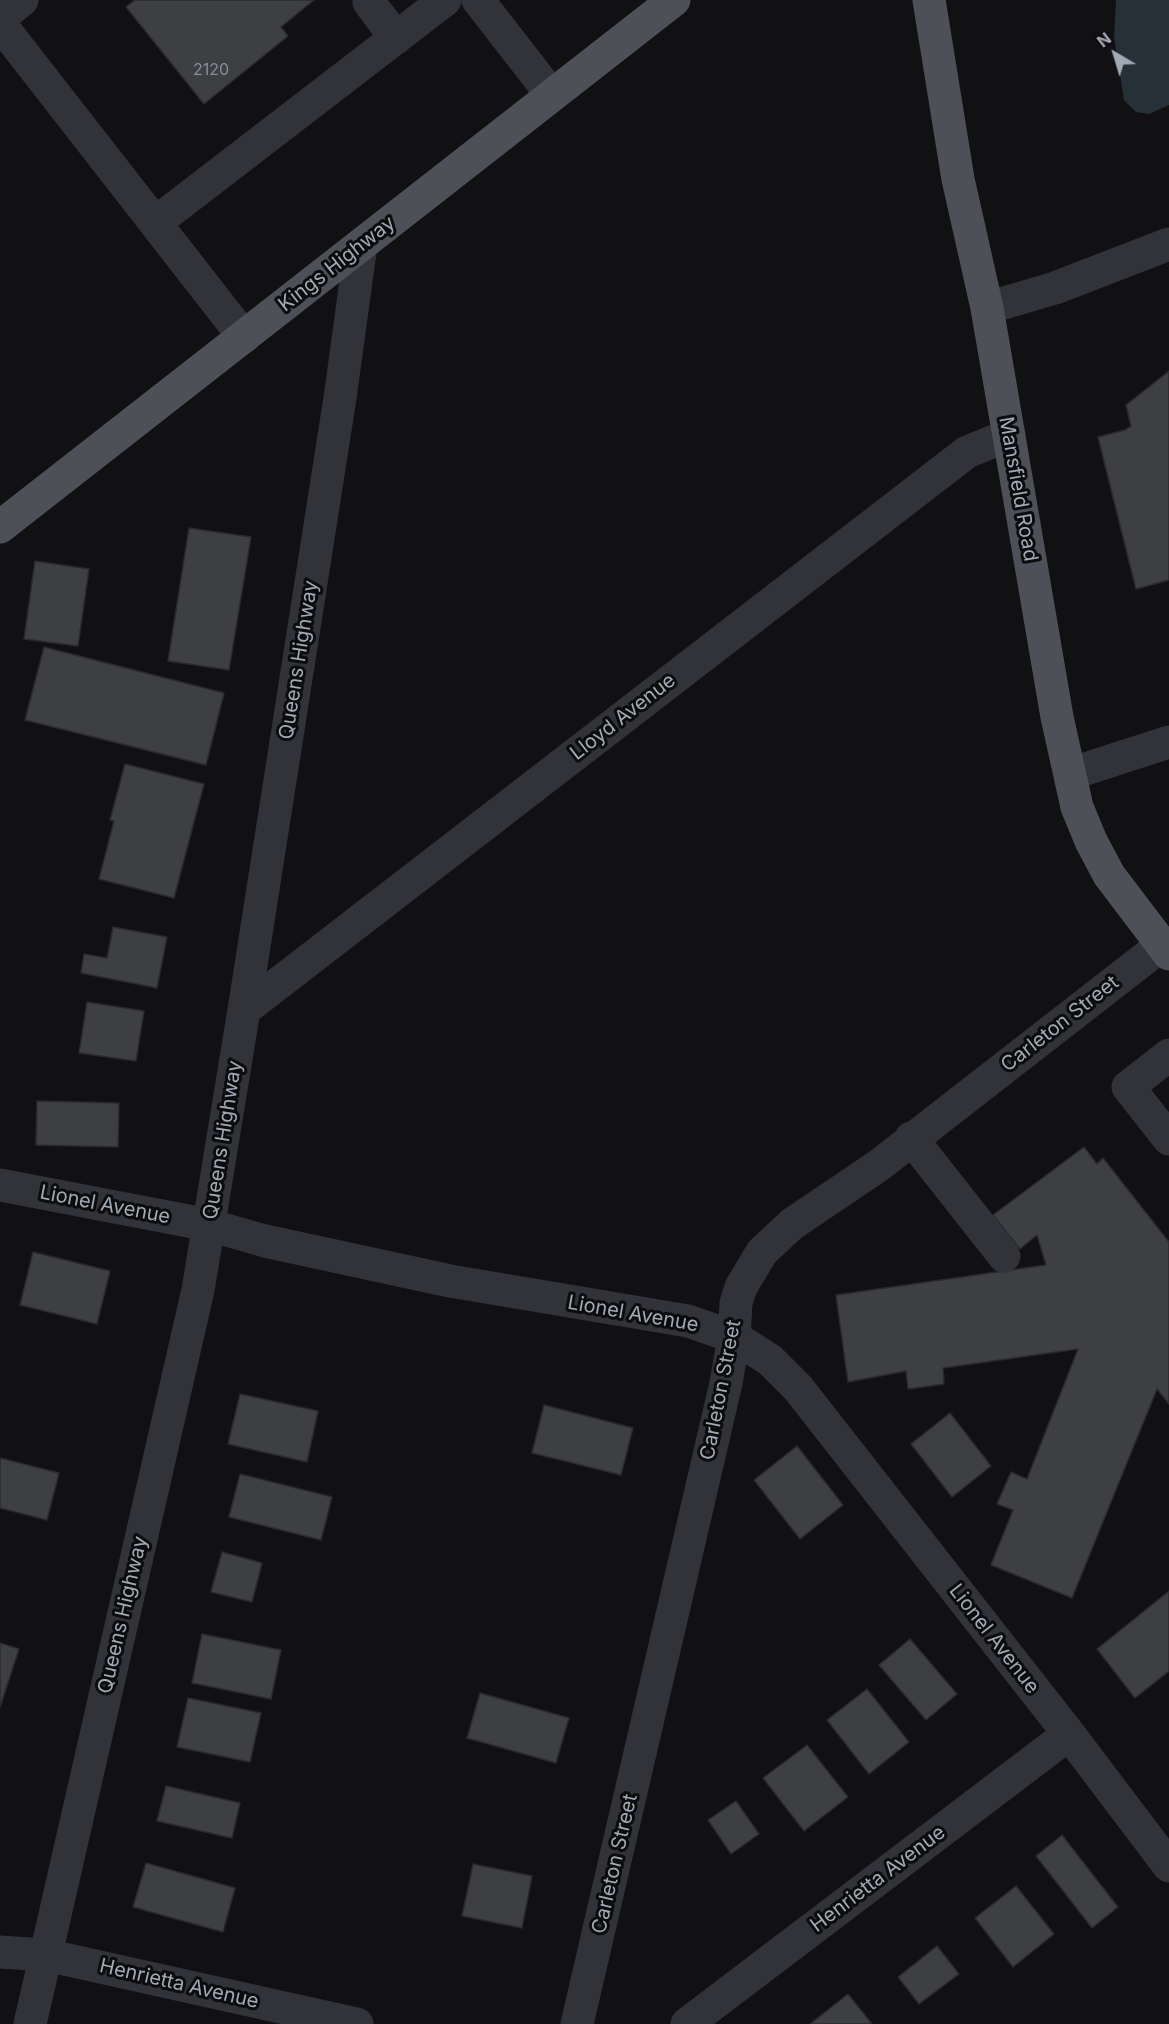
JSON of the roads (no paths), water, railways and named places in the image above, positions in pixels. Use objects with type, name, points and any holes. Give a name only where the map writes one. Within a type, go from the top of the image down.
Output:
[{"type":"main road","name":"Kings Highway","points":[[0,527],[674,0]]},
{"type":"main road","name":"Mansfield Road","points":[[929,0],[958,178],[987,308],[1057,717],[1077,807],[1090,841],[1109,875],[1166,950]]},
{"type":"street","points":[[0,18],[22,0]]},
{"type":"street","points":[[155,223],[445,0]]},
{"type":"street","points":[[478,0],[551,94]]},
{"type":"street","points":[[369,2],[396,38]]},
{"type":"street","points":[[0,24],[244,337]]},
{"type":"street","points":[[987,308],[1054,288],[1169,244]]},
{"type":"street","name":"Queens Highway","points":[[30,2024],[195,1302],[244,1010],[340,398],[361,245]]},
{"type":"street","name":"Lloyd Avenue","points":[[244,1010],[967,452],[1009,435]]},
{"type":"street","points":[[1070,774],[1169,742]]},
{"type":"street","name":"Carleton Street","points":[[577,2024],[726,1383],[734,1337],[736,1304],[741,1287],[762,1252],[792,1224],[878,1166],[911,1138],[1166,950]]},
{"type":"street","points":[[1169,1054],[1128,1087],[1169,1139]]},
{"type":"street","points":[[911,1138],[1004,1256]]},
{"type":"street","name":"Lionel Avenue","points":[[0,1185],[209,1226],[265,1241],[450,1281],[688,1321],[734,1337],[770,1360],[798,1388],[1069,1734],[1169,1866]]},
{"type":"street","name":"Henrietta Avenue","points":[[687,2024],[1069,1734]]},
{"type":"street","name":"Henrietta Avenue","points":[[0,1952],[46,1954],[357,2024]]}]
